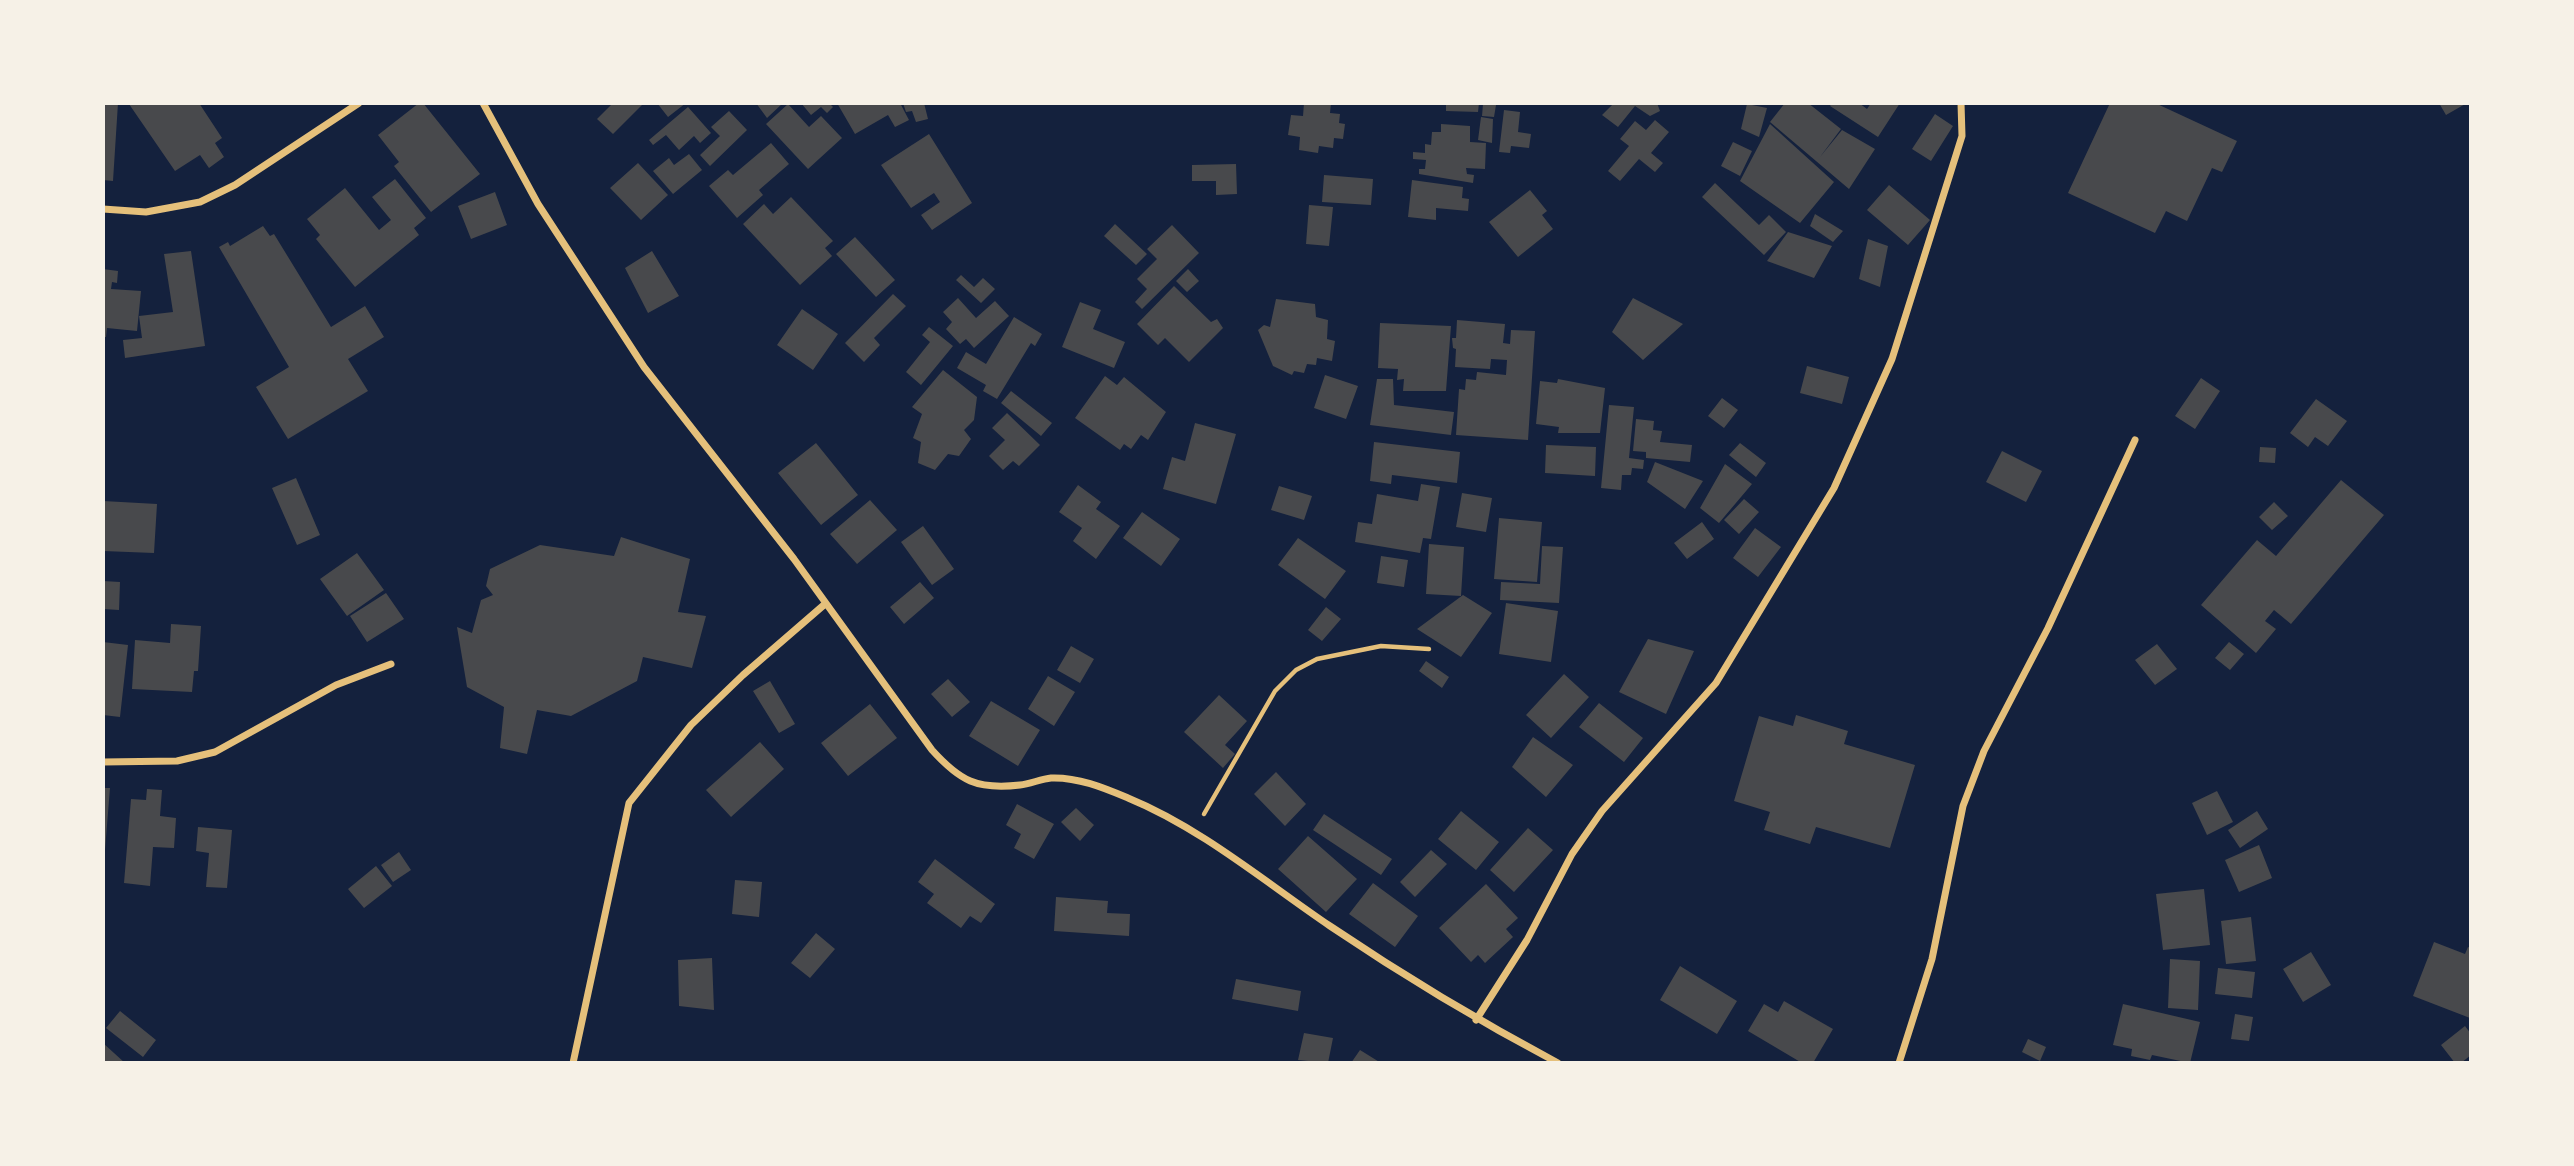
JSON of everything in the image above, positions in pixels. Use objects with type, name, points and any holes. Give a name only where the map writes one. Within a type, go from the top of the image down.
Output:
[{"type":"street","points":[[103,209],[146,212],[200,202],[235,185],[359,103]]},
{"type":"street","points":[[483,103],[538,204],[644,367],[794,559],[932,750],[954,774],[980,785],[1020,785],[1051,778],[1082,781],[1130,799],[1194,834],[1377,958],[1476,1020],[1558,1063]]},
{"type":"street","points":[[1476,1020],[1527,940],[1572,854],[1602,811],[1716,683],[1834,488],[1892,359],[1962,136],[1961,103]]},
{"type":"street","points":[[1899,1063],[1932,959],[1963,806],[1980,762],[2048,628],[2135,440]]},
{"type":"street","points":[[573,1063],[629,803],[691,725],[743,674],[825,604]]},
{"type":"street","points":[[103,762],[177,761],[215,752],[337,685],[391,664]]},
{"type":"path","points":[[1194,834],[1275,691],[1296,670],[1317,659],[1381,646],[1429,649]]},
{"type":"building","points":[[103,103],[118,103],[113,181],[103,180]]},
{"type":"building","points":[[199,103],[222,138],[215,143],[224,157],[209,168],[200,155],[175,171],[129,104]]},
{"type":"building","points":[[419,103],[423,103],[480,174],[431,212],[394,166],[399,162],[378,135]]},
{"type":"building","points":[[613,103],[644,103],[613,134],[597,119]]},
{"type":"building","points":[[657,103],[686,103],[668,117]]},
{"type":"building","points":[[756,103],[783,103],[767,118]]},
{"type":"building","points":[[801,103],[829,103],[833,107],[827,113],[821,107],[811,115]]},
{"type":"building","points":[[837,103],[900,103],[909,120],[895,127],[888,115],[855,134]]},
{"type":"building","points":[[903,103],[924,103],[928,119],[916,122],[912,111],[906,112]]},
{"type":"building","points":[[1304,103],[1331,103],[1330,113],[1340,114],[1339,123],[1345,124],[1343,139],[1334,138],[1333,148],[1319,146],[1318,153],[1299,150],[1300,137],[1288,135],[1291,115],[1303,116]]},
{"type":"building","points":[[1446,103],[1479,103],[1478,112],[1446,111]]},
{"type":"building","points":[[1614,103],[1657,103],[1660,111],[1650,116],[1635,106],[1618,127],[1602,115]]},
{"type":"building","points":[[1785,103],[1808,103],[1841,129],[1820,157],[1842,130],[1875,149],[1849,189],[1770,122]]},
{"type":"building","points":[[1832,103],[1859,103],[1867,109],[1871,103],[1900,103],[1878,137],[1830,106]]},
{"type":"building","points":[[2110,103],[2155,103],[2237,141],[2222,172],[2212,168],[2187,221],[2166,211],[2155,233],[2068,193]]},
{"type":"building","points":[[2439,103],[2467,103],[2446,115]]},
{"type":"building","points":[[788,104],[809,127],[821,116],[842,138],[808,169],[766,124]]},
{"type":"building","points":[[1483,104],[1496,105],[1494,117],[1482,116]]},
{"type":"building","points":[[1747,104],[1767,108],[1759,137],[1741,129]]},
{"type":"building","points":[[688,107],[711,133],[700,143],[694,136],[679,150],[666,135],[653,145],[649,140]]},
{"type":"building","points":[[1504,110],[1520,112],[1518,132],[1531,134],[1529,148],[1511,146],[1510,153],[1499,152]]},
{"type":"building","points":[[729,111],[747,130],[710,166],[700,155],[720,136],[711,127]]},
{"type":"building","points":[[1935,114],[1953,126],[1931,161],[1912,149]]},
{"type":"building","points":[[1481,117],[1493,119],[1492,143],[1478,140]]},
{"type":"building","points":[[1655,120],[1669,132],[1651,153],[1663,163],[1655,172],[1639,159],[1620,181],[1608,171],[1629,146],[1620,139],[1635,121],[1646,130]]},
{"type":"building","points":[[1441,124],[1470,126],[1470,142],[1486,143],[1485,169],[1466,168],[1467,174],[1474,175],[1473,183],[1419,174],[1419,169],[1425,169],[1426,160],[1413,159],[1413,152],[1425,153],[1425,144],[1431,145],[1432,132],[1441,132]]},
{"type":"building","points":[[1770,124],[1834,182],[1800,223],[1740,181]]},
{"type":"building","points":[[929,134],[972,203],[932,230],[921,215],[940,202],[934,193],[911,208],[881,165]]},
{"type":"building","points":[[1733,142],[1752,151],[1740,176],[1721,166]]},
{"type":"building","points":[[771,143],[789,164],[759,190],[763,195],[737,218],[709,186],[728,170],[733,175]]},
{"type":"building","points":[[689,154],[702,170],[673,194],[653,171],[669,158],[674,165]]},
{"type":"building","points":[[638,163],[668,195],[641,220],[610,188]]},
{"type":"building","points":[[1236,164],[1237,194],[1216,195],[1216,181],[1192,181],[1192,165]]},
{"type":"building","points":[[1324,175],[1373,179],[1371,205],[1322,202]]},
{"type":"building","points":[[395,179],[426,218],[414,228],[419,235],[355,287],[316,239],[320,235],[307,219],[345,188],[379,230],[391,220],[372,197]]},
{"type":"building","points":[[1412,180],[1463,187],[1462,198],[1469,199],[1468,211],[1436,208],[1436,220],[1408,217]]},
{"type":"building","points":[[1715,183],[1759,225],[1769,215],[1786,232],[1764,255],[1702,197]]},
{"type":"building","points":[[1889,185],[1930,220],[1908,245],[1867,210]]},
{"type":"building","points":[[1530,190],[1547,211],[1542,215],[1553,229],[1518,257],[1489,222]]},
{"type":"building","points":[[495,192],[507,225],[471,239],[458,206]]},
{"type":"building","points":[[791,197],[833,241],[825,248],[832,256],[800,285],[743,224],[764,204],[773,214]]},
{"type":"building","points":[[1309,205],[1333,207],[1329,246],[1306,244]]},
{"type":"building","points":[[1815,214],[1843,231],[1833,242],[1810,226]]},
{"type":"building","points":[[1115,224],[1147,254],[1136,265],[1104,236]]},
{"type":"building","points":[[1172,225],[1199,253],[1142,309],[1135,302],[1147,289],[1137,279],[1157,259],[1147,249]]},
{"type":"building","points":[[263,226],[270,236],[274,234],[331,327],[365,306],[384,337],[348,359],[368,391],[288,439],[256,387],[289,367],[219,247],[228,242],[230,246]]},
{"type":"building","points":[[1788,232],[1832,246],[1814,278],[1767,261]]},
{"type":"building","points":[[855,237],[895,280],[876,297],[836,254]]},
{"type":"building","points":[[1868,239],[1888,246],[1880,287],[1859,279]]},
{"type":"building","points":[[191,251],[205,346],[125,358],[123,340],[142,338],[139,316],[173,312],[164,254]]},
{"type":"building","points":[[652,251],[679,296],[648,313],[625,268]]},
{"type":"building","points":[[103,269],[118,271],[117,283],[112,282],[111,289],[141,291],[137,331],[107,328],[106,337],[103,337]]},
{"type":"building","points":[[1188,269],[1199,281],[1187,292],[1176,281]]},
{"type":"building","points":[[961,275],[974,287],[983,278],[995,289],[981,303],[956,280]]},
{"type":"building","points":[[1174,286],[1211,322],[1217,319],[1223,328],[1189,362],[1165,338],[1158,345],[1137,324]]},
{"type":"building","points":[[893,294],[906,306],[874,338],[880,345],[864,362],[845,343]]},
{"type":"building","points":[[958,298],[976,318],[995,301],[1009,316],[974,348],[966,339],[960,344],[946,329],[952,322],[943,312]]},
{"type":"building","points":[[1633,298],[1683,324],[1643,360],[1612,332]]},
{"type":"building","points":[[1276,299],[1315,304],[1316,317],[1328,320],[1327,339],[1335,341],[1332,361],[1317,358],[1316,365],[1307,364],[1304,373],[1294,371],[1292,375],[1273,366],[1258,330],[1264,325],[1270,327]]},
{"type":"building","points":[[1080,302],[1101,310],[1093,329],[1125,342],[1114,368],[1062,347]]},
{"type":"building","points":[[802,309],[838,334],[813,370],[777,345]]},
{"type":"building","points":[[1014,317],[1042,334],[1035,346],[1031,343],[997,399],[983,391],[986,385],[957,368],[966,352],[986,364]]},
{"type":"building","points":[[1457,320],[1505,324],[1503,343],[1510,344],[1511,330],[1535,331],[1528,440],[1456,435],[1459,389],[1465,390],[1466,379],[1476,380],[1477,372],[1506,375],[1507,360],[1491,359],[1490,369],[1455,367],[1456,349],[1453,348],[1452,338],[1456,338]]},
{"type":"building","points":[[1380,323],[1451,326],[1446,391],[1403,391],[1404,379],[1397,380],[1398,369],[1378,368]]},
{"type":"building","points":[[929,327],[953,346],[921,385],[906,372],[930,342],[922,335]]},
{"type":"building","points":[[1807,366],[1849,377],[1842,404],[1800,393]]},
{"type":"building","points":[[943,370],[977,397],[974,420],[964,430],[971,439],[959,456],[948,454],[935,470],[918,463],[921,442],[913,438],[922,414],[912,407]]},
{"type":"building","points":[[1325,375],[1358,386],[1346,419],[1314,408]]},
{"type":"building","points":[[1105,376],[1117,385],[1124,377],[1166,412],[1148,440],[1141,435],[1131,449],[1124,444],[1120,450],[1075,418]]},
{"type":"building","points":[[2201,378],[2220,391],[2195,429],[2175,416]]},
{"type":"building","points":[[1377,379],[1393,379],[1394,405],[1454,412],[1451,435],[1370,425]]},
{"type":"building","points":[[1558,379],[1605,388],[1600,433],[1558,433],[1559,427],[1536,424],[1540,381],[1557,383]]},
{"type":"building","points":[[1011,391],[1052,423],[1041,436],[1001,403]]},
{"type":"building","points":[[1722,398],[1738,410],[1724,428],[1708,416]]},
{"type":"building","points":[[2316,399],[2347,421],[2328,446],[2315,437],[2308,447],[2290,433]]},
{"type":"building","points":[[1609,405],[1634,407],[1629,458],[1644,460],[1643,469],[1632,468],[1631,475],[1622,475],[1621,490],[1601,488]]},
{"type":"building","points":[[1007,413],[1040,445],[1019,466],[1013,461],[1003,470],[989,456],[1005,440],[992,428]]},
{"type":"building","points":[[1636,419],[1654,421],[1653,430],[1662,431],[1660,442],[1692,445],[1690,462],[1646,458],[1646,452],[1633,451]]},
{"type":"building","points":[[1195,423],[1236,434],[1216,504],[1163,489],[1172,457],[1185,461]]},
{"type":"building","points":[[1374,442],[1460,452],[1457,483],[1392,475],[1391,484],[1370,481]]},
{"type":"building","points":[[816,443],[858,495],[821,525],[778,473]]},
{"type":"building","points":[[1740,443],[1766,463],[1756,477],[1729,455]]},
{"type":"building","points":[[1546,445],[1596,447],[1595,476],[1545,473]]},
{"type":"building","points":[[2260,447],[2276,448],[2275,463],[2259,462]]},
{"type":"building","points":[[2002,451],[2042,471],[2026,502],[1986,482]]},
{"type":"building","points":[[1655,462],[1703,481],[1685,509],[1647,482]]},
{"type":"building","points":[[1725,464],[1752,484],[1719,523],[1700,508]]},
{"type":"building","points":[[296,478],[320,535],[297,545],[272,488]]},
{"type":"building","points":[[2341,480],[2384,515],[2291,624],[2274,610],[2265,621],[2276,629],[2256,653],[2201,605],[2257,540],[2276,556]]},
{"type":"building","points":[[1421,484],[1440,487],[1431,539],[1423,538],[1420,553],[1355,542],[1358,522],[1372,524],[1377,494],[1418,501]]},
{"type":"building","points":[[1078,485],[1101,502],[1096,509],[1120,526],[1096,559],[1073,541],[1082,528],[1059,512]]},
{"type":"building","points":[[1279,486],[1312,496],[1304,520],[1271,510]]},
{"type":"building","points":[[1462,493],[1492,498],[1486,532],[1456,527]]},
{"type":"building","points":[[1744,499],[1759,512],[1739,534],[1724,520]]},
{"type":"building","points":[[870,500],[897,530],[857,564],[830,534]]},
{"type":"building","points":[[103,501],[157,504],[154,553],[103,551]]},
{"type":"building","points":[[2274,502],[2288,516],[2272,530],[2259,517]]},
{"type":"building","points":[[1142,512],[1180,539],[1161,566],[1123,538]]},
{"type":"building","points":[[1499,518],[1542,522],[1537,582],[1494,579]]},
{"type":"building","points":[[1702,522],[1714,539],[1687,559],[1674,543]]},
{"type":"building","points":[[923,526],[954,569],[932,585],[901,542]]},
{"type":"building","points":[[1755,528],[1781,547],[1758,577],[1733,558]]},
{"type":"building","points":[[621,537],[690,559],[678,612],[706,616],[692,668],[643,657],[637,681],[571,716],[537,710],[527,754],[500,748],[504,707],[467,687],[457,627],[472,633],[481,600],[493,595],[486,586],[490,569],[540,545],[614,556]]},
{"type":"building","points":[[1298,538],[1346,571],[1325,599],[1278,565]]},
{"type":"building","points":[[1429,544],[1464,547],[1461,596],[1426,594]]},
{"type":"building","points":[[1542,546],[1563,547],[1559,603],[1500,600],[1501,582],[1540,584]]},
{"type":"building","points":[[357,553],[384,590],[347,616],[320,579]]},
{"type":"building","points":[[1381,556],[1408,560],[1404,587],[1377,583]]},
{"type":"building","points":[[103,581],[120,582],[119,610],[103,609]]},
{"type":"building","points":[[920,582],[934,598],[904,624],[890,607]]},
{"type":"building","points":[[386,593],[404,619],[367,642],[350,616]]},
{"type":"building","points":[[1463,595],[1492,613],[1461,657],[1417,629]]},
{"type":"building","points":[[1506,603],[1558,611],[1551,662],[1499,654]]},
{"type":"building","points":[[1326,607],[1341,619],[1322,641],[1308,630]]},
{"type":"building","points":[[171,624],[201,626],[198,671],[194,671],[192,692],[132,689],[135,640],[170,643]]},
{"type":"building","points":[[1648,639],[1694,651],[1666,714],[1619,692]]},
{"type":"building","points":[[103,642],[128,645],[120,717],[103,715]]},
{"type":"building","points":[[2229,642],[2244,654],[2230,670],[2215,658]]},
{"type":"building","points":[[2157,644],[2177,669],[2155,685],[2135,660]]},
{"type":"building","points":[[1071,646],[1094,659],[1080,683],[1057,670]]},
{"type":"building","points":[[1426,661],[1449,677],[1442,688],[1419,671]]},
{"type":"building","points":[[1564,674],[1589,697],[1551,738],[1526,715]]},
{"type":"building","points":[[1048,676],[1075,692],[1054,726],[1028,709]]},
{"type":"building","points":[[948,679],[970,702],[952,717],[931,694]]},
{"type":"building","points":[[770,681],[795,724],[779,733],[753,691]]},
{"type":"building","points":[[1219,695],[1247,721],[1225,745],[1235,754],[1223,768],[1184,732]]},
{"type":"building","points":[[991,701],[1040,730],[1018,766],[969,736]]},
{"type":"building","points":[[1599,703],[1643,738],[1624,762],[1579,727]]},
{"type":"building","points":[[870,704],[897,738],[848,776],[821,743]]},
{"type":"building","points":[[1796,715],[1848,731],[1844,744],[1915,765],[1890,848],[1816,827],[1810,844],[1764,830],[1770,812],[1734,801],[1759,716],[1793,726]]},
{"type":"building","points":[[1533,737],[1573,765],[1546,797],[1512,767]]},
{"type":"building","points":[[760,742],[784,769],[731,817],[706,790]]},
{"type":"building","points":[[1276,772],[1306,804],[1285,826],[1254,794]]},
{"type":"building","points":[[103,788],[110,788],[105,850],[103,850]]},
{"type":"building","points":[[147,789],[162,790],[160,816],[176,818],[174,848],[153,847],[150,886],[124,883],[131,799],[146,800]]},
{"type":"building","points":[[2217,791],[2233,822],[2207,835],[2192,803]]},
{"type":"building","points":[[1017,804],[1054,824],[1034,859],[1014,848],[1021,834],[1006,825]]},
{"type":"building","points":[[1076,808],[1094,825],[1080,841],[1061,822]]},
{"type":"building","points":[[1461,811],[1499,842],[1476,870],[1438,839]]},
{"type":"building","points":[[2257,811],[2268,829],[2240,848],[2228,830]]},
{"type":"building","points":[[1324,814],[1392,859],[1381,875],[1313,830]]},
{"type":"building","points":[[198,827],[232,830],[227,888],[206,887],[209,853],[196,851]]},
{"type":"building","points":[[1528,828],[1553,850],[1514,892],[1490,870]]},
{"type":"building","points":[[1308,836],[1357,879],[1326,912],[1278,869]]},
{"type":"building","points":[[2259,845],[2272,878],[2239,892],[2225,860]]},
{"type":"building","points":[[1431,850],[1447,864],[1415,897],[1400,882]]},
{"type":"building","points":[[399,852],[411,870],[393,882],[381,865]]},
{"type":"building","points":[[935,859],[995,904],[981,923],[970,916],[961,928],[927,903],[934,894],[918,882]]},
{"type":"building","points":[[376,866],[392,886],[364,908],[348,889]]},
{"type":"building","points":[[735,880],[762,882],[759,917],[732,914]]},
{"type":"building","points":[[1373,883],[1418,916],[1395,947],[1349,914]]},
{"type":"building","points":[[1486,884],[1518,918],[1506,929],[1513,937],[1485,963],[1478,955],[1471,962],[1439,928]]},
{"type":"building","points":[[2204,889],[2210,945],[2163,950],[2156,894]]},
{"type":"building","points":[[1056,897],[1108,901],[1107,913],[1130,914],[1129,936],[1054,931]]},
{"type":"building","points":[[2251,917],[2256,961],[2226,964],[2221,921]]},
{"type":"building","points":[[816,933],[835,949],[810,978],[791,963]]},
{"type":"building","points":[[2434,942],[2465,954],[2468,947],[2471,948],[2470,1018],[2413,996]]},
{"type":"building","points":[[2311,952],[2331,985],[2303,1002],[2283,969]]},
{"type":"building","points":[[712,958],[714,1010],[679,1006],[678,960]]},
{"type":"building","points":[[2170,959],[2200,961],[2198,1010],[2168,1008]]},
{"type":"building","points":[[1680,966],[1737,1001],[1717,1034],[1660,1000]]},
{"type":"building","points":[[2218,968],[2255,972],[2252,998],[2215,994]]},
{"type":"building","points":[[1236,979],[1301,991],[1298,1011],[1232,999]]},
{"type":"building","points":[[1784,1001],[1833,1029],[1813,1063],[1802,1063],[1748,1031],[1764,1004],[1778,1012]]},
{"type":"building","points":[[2123,1004],[2200,1022],[2190,1063],[2152,1055],[2150,1060],[2131,1056],[2132,1049],[2113,1045]]},
{"type":"building","points":[[120,1011],[156,1040],[143,1057],[106,1028]]},
{"type":"building","points":[[2235,1014],[2253,1017],[2249,1041],[2231,1039]]},
{"type":"building","points":[[2465,1026],[2471,1034],[2471,1055],[2461,1063],[2455,1063],[2441,1045]]},
{"type":"building","points":[[1304,1033],[1333,1038],[1328,1063],[1298,1060]]},
{"type":"building","points":[[2028,1039],[2046,1047],[2040,1061],[2022,1052]]},
{"type":"building","points":[[103,1043],[125,1063],[103,1063]]},
{"type":"building","points":[[1360,1050],[1381,1063],[1351,1063]]}]
